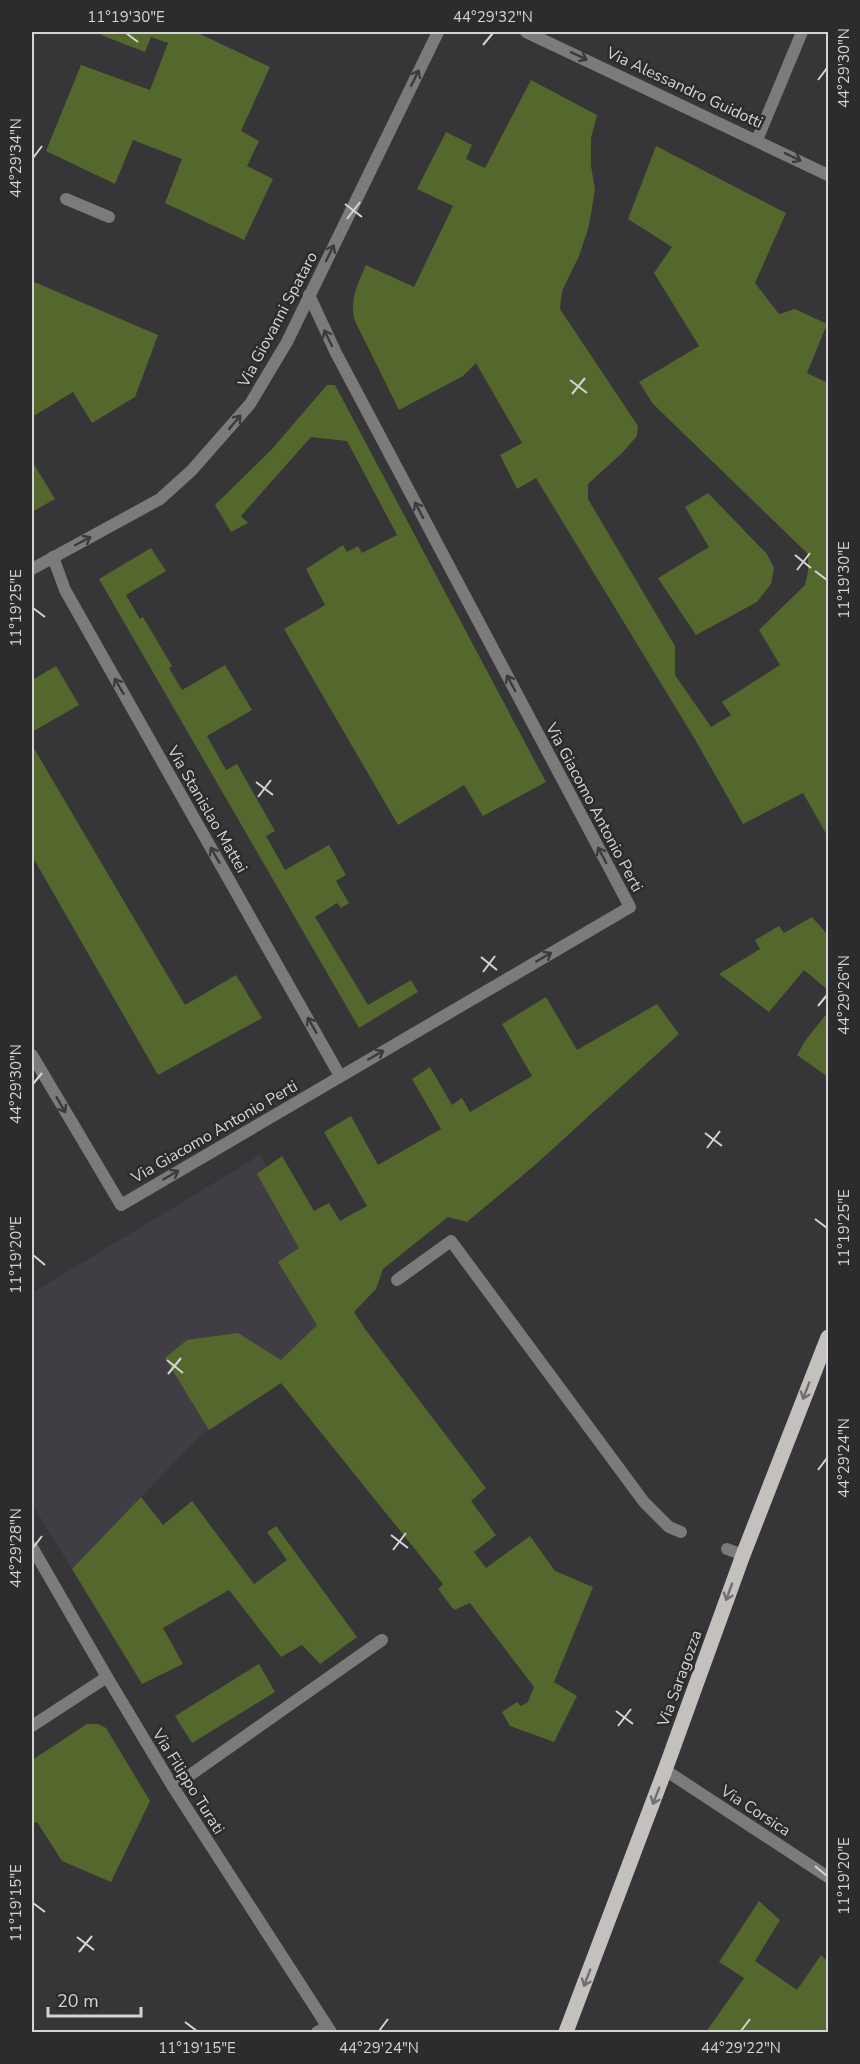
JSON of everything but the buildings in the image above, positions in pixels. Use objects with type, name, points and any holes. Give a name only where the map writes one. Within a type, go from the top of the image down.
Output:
[{"type":"main road","name":"Via Saragozza","points":[[566,2032],[743,1555],[828,1336]]},
{"type":"street","name":"Via Giovanni Spataro","points":[[32,569],[160,499],[192,470],[250,404],[286,342],[438,32]]},
{"type":"street","name":"Via Alessandro Guidotti","points":[[526,32],[828,175]]},
{"type":"street","points":[[757,140],[802,32]]},
{"type":"street","points":[[66,199],[109,217]]},
{"type":"street","name":"Via Giacomo Antonio Perti","points":[[32,1054],[121,1204],[630,906],[336,353],[309,295]]},
{"type":"street","name":"Via Stanislao Mattei","points":[[53,557],[65,590],[340,1076]]},
{"type":"street","points":[[397,1280],[451,1241],[644,1502],[669,1527],[681,1532]]},
{"type":"street","name":"Via Filippo Turati","points":[[32,1547],[173,1788],[325,2031]]},
{"type":"street","points":[[727,1549],[743,1555]]},
{"type":"street","points":[[173,1788],[382,1640]]},
{"type":"street","points":[[32,1726],[107,1677]]},
{"type":"street","name":"Via Corsica","points":[[665,1770],[828,1877]]},
{"type":"shaded area","points":[[260,1155],[365,1329],[201,1435],[72,1569],[32,1504],[32,1293]]},
{"type":"green space","points":[[103,32],[196,32],[270,67],[241,131],[259,141],[247,166],[273,179],[244,240],[165,203],[182,159],[133,140],[115,184],[46,151],[81,65],[150,90],[168,43],[151,37],[145,52],[101,35]]},
{"type":"green space","points":[[531,80],[597,115],[591,138],[591,166],[595,189],[589,226],[579,256],[562,291],[560,309],[638,426],[637,436],[588,484],[588,499],[675,646],[675,675],[711,727],[731,715],[722,702],[780,665],[759,630],[805,585],[808,554],[653,404],[639,382],[699,346],[654,273],[672,247],[628,219],[656,146],[786,213],[755,283],[779,314],[795,309],[827,324],[807,373],[828,383],[828,837],[803,793],[743,824],[693,736],[536,478],[517,489],[500,455],[522,443],[476,363],[463,376],[399,410],[355,321],[354,299],[357,285],[366,265],[414,287],[453,206],[417,189],[446,132],[472,145],[466,159],[485,168]]},
{"type":"green space","points":[[32,281],[158,335],[135,397],[92,423],[73,392],[32,417]]},
{"type":"green space","points":[[327,385],[335,385],[546,782],[483,816],[464,785],[398,825],[284,629],[325,605],[306,569],[343,545],[347,552],[358,546],[362,553],[397,535],[347,441],[311,437],[241,516],[248,523],[231,532],[215,505],[272,449]]},
{"type":"green space","points":[[32,461],[55,499],[32,512]]},
{"type":"green space","points":[[708,493],[767,554],[774,568],[771,584],[757,602],[696,635],[658,578],[709,547],[685,507]]},
{"type":"green space","points":[[151,548],[166,571],[126,595],[140,619],[143,617],[172,666],[169,668],[182,690],[225,665],[252,710],[207,736],[226,770],[237,764],[275,831],[266,836],[285,870],[329,845],[346,875],[336,881],[349,903],[341,908],[337,903],[315,917],[368,1005],[411,980],[418,992],[359,1028],[99,579]]},
{"type":"green space","points":[[56,666],[79,705],[32,732],[32,680]]},
{"type":"green space","points":[[32,745],[185,1005],[236,975],[262,1018],[158,1075],[32,856]]},
{"type":"green space","points":[[812,917],[828,935],[828,990],[804,970],[769,1012],[719,974],[760,949],[755,940],[779,926],[784,933]]},
{"type":"green space","points":[[546,997],[577,1050],[657,1004],[679,1034],[535,1165],[467,1222],[448,1217],[383,1269],[376,1289],[354,1312],[486,1488],[471,1501],[496,1535],[474,1552],[486,1568],[530,1536],[555,1571],[593,1587],[554,1682],[577,1696],[554,1742],[510,1726],[502,1712],[517,1702],[521,1706],[528,1702],[534,1687],[470,1603],[454,1610],[438,1589],[443,1584],[281,1383],[209,1430],[165,1358],[187,1340],[238,1333],[281,1360],[317,1325],[278,1262],[299,1248],[257,1174],[282,1156],[314,1211],[329,1203],[340,1221],[367,1206],[324,1132],[351,1116],[378,1165],[441,1129],[412,1079],[430,1067],[452,1105],[462,1098],[470,1112],[532,1076],[502,1024]]},
{"type":"green space","points":[[828,1012],[828,1077],[797,1055]]},
{"type":"green space","points":[[141,1497],[163,1525],[192,1501],[254,1584],[287,1560],[267,1532],[276,1526],[357,1637],[320,1664],[302,1645],[281,1657],[229,1590],[163,1628],[183,1664],[142,1684],[72,1569]]},
{"type":"green space","points":[[259,1664],[275,1692],[192,1743],[175,1716]]},
{"type":"green space","points":[[87,1724],[98,1724],[106,1728],[150,1801],[111,1882],[62,1861],[37,1822],[32,1824],[32,1760]]},
{"type":"green space","points":[[759,1901],[780,1920],[755,1961],[797,1990],[821,1955],[828,1962],[828,2032],[706,2032],[744,1978],[719,1962]]}]
